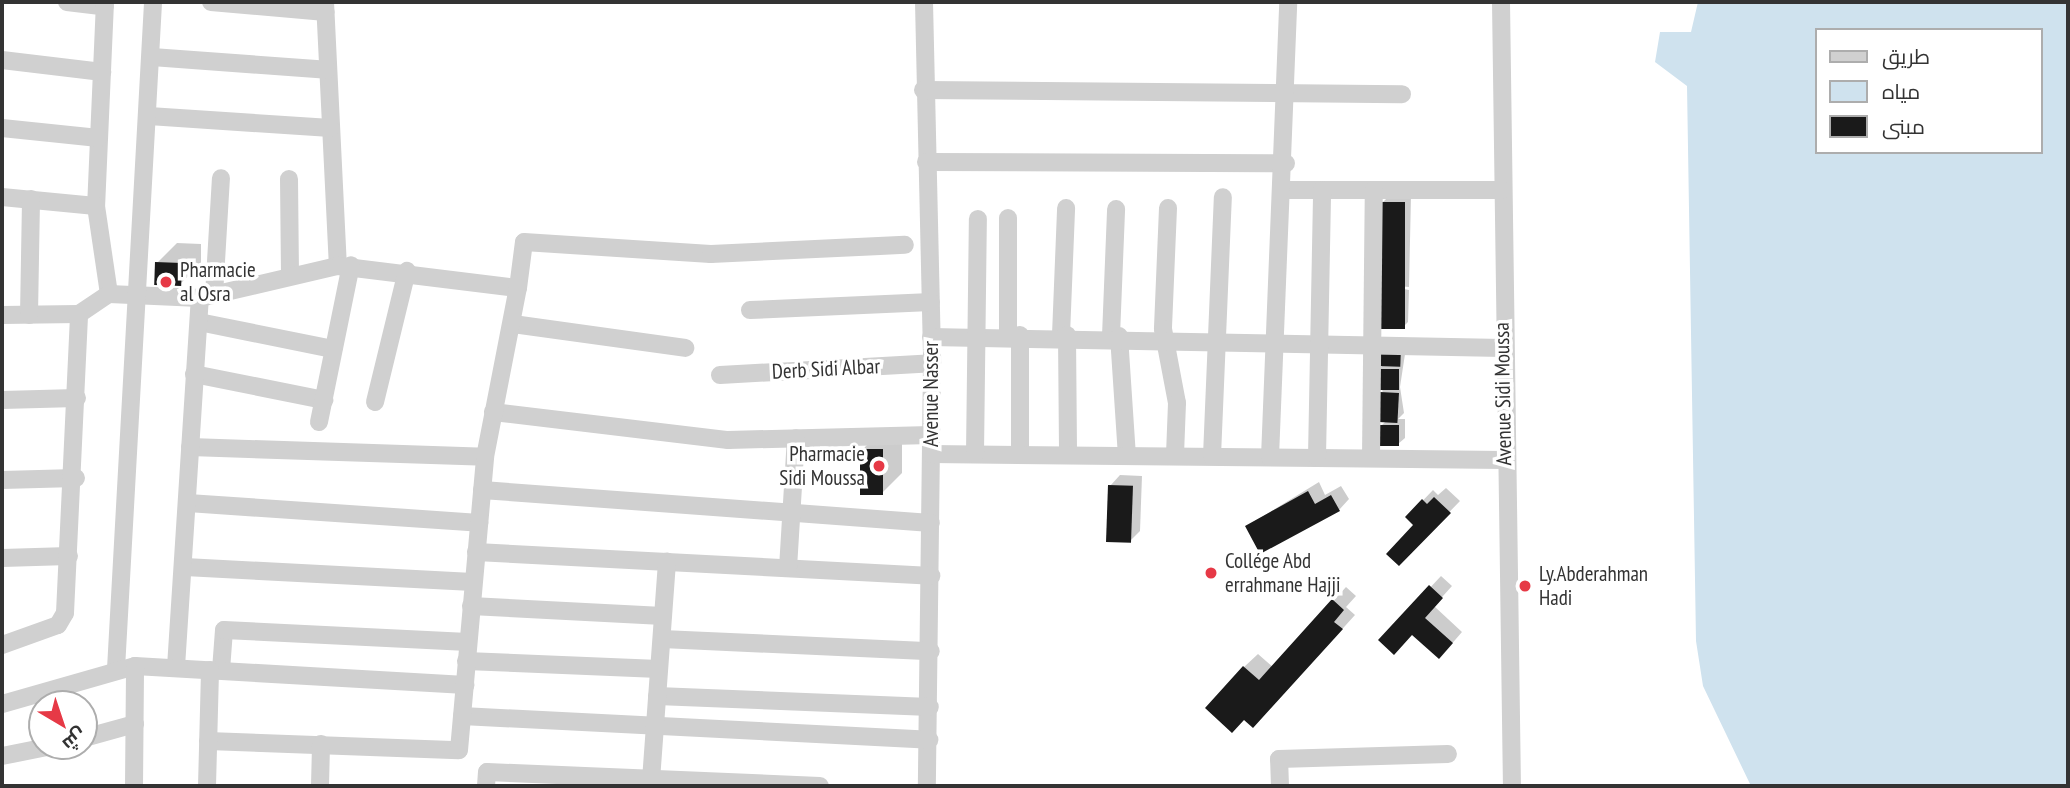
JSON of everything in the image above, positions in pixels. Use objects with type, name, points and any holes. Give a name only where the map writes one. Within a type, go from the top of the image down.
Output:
[{"type":"street","points":[[67,2],[105,4],[96,206],[109,294]]},
{"type":"street","points":[[116,669],[149,116],[153,2]]},
{"type":"street","points":[[211,2],[325,7],[331,128],[345,265],[334,349],[319,422]]},
{"type":"street","name":"Avenue Nasser","points":[[924,2],[926,162],[916,244],[931,302],[931,651],[927,786]]},
{"type":"street","points":[[1270,457],[1285,190],[1288,2]]},
{"type":"street","name":"Avenue Sidi Moussa","points":[[1501,6],[1504,460],[1513,786]]},
{"type":"street","points":[[152,57],[327,70]]},
{"type":"street","points":[[2,60],[102,72]]},
{"type":"street","points":[[923,90],[1402,94]]},
{"type":"street","points":[[149,116],[331,128]]},
{"type":"street","points":[[2,128],[98,138]]},
{"type":"street","points":[[926,162],[1286,163]]},
{"type":"street","points":[[176,667],[185,567],[194,374],[199,322],[207,296],[221,178]]},
{"type":"street","points":[[289,179],[290,276]]},
{"type":"street","points":[[1285,190],[1501,190]]},
{"type":"street","points":[[1317,457],[1322,190]]},
{"type":"street","points":[[1371,458],[1374,190]]},
{"type":"street","points":[[2,197],[96,206]]},
{"type":"street","points":[[1213,456],[1223,197]]},
{"type":"street","points":[[29,315],[31,199]]},
{"type":"street","points":[[1066,208],[1064,335],[1068,454]]},
{"type":"street","points":[[1168,208],[1165,337],[1177,403],[1175,456]]},
{"type":"street","points":[[1116,209],[1115,336],[1127,455]]},
{"type":"street","points":[[1009,218],[1020,454]]},
{"type":"street","points":[[975,454],[978,219]]},
{"type":"street","points":[[208,741],[459,750],[485,457],[513,324],[524,242],[711,254],[916,244]]},
{"type":"street","points":[[2,314],[79,314],[109,294],[207,296],[345,265],[407,271],[518,288]]},
{"type":"street","points":[[375,402],[407,271]]},
{"type":"street","points":[[750,310],[931,302]]},
{"type":"street","points":[[2,645],[62,620],[76,478],[79,314]]},
{"type":"street","points":[[199,322],[334,349]]},
{"type":"street","points":[[513,324],[685,348]]},
{"type":"street","points":[[931,337],[1064,335],[1503,348]]},
{"type":"street","name":"Derb Sidi Albar","points":[[720,375],[932,363]]},
{"type":"street","points":[[194,374],[324,400]]},
{"type":"street","points":[[2,400],[77,398]]},
{"type":"street","points":[[493,412],[665,434],[796,438],[931,435]]},
{"type":"street","points":[[789,568],[796,438]]},
{"type":"street","points":[[190,447],[485,457]]},
{"type":"street","points":[[931,454],[1504,460]]},
{"type":"street","points":[[2,480],[76,478]]},
{"type":"street","points":[[482,490],[931,523]]},
{"type":"street","points":[[188,503],[479,523]]},
{"type":"street","points":[[476,552],[931,576]]},
{"type":"street","points":[[2,558],[69,556]]},
{"type":"street","points":[[651,780],[667,562]]},
{"type":"street","points":[[185,567],[473,582]]},
{"type":"street","points":[[471,606],[663,616]]},
{"type":"street","points":[[207,786],[208,741],[216,670],[224,629],[468,642]]},
{"type":"street","points":[[662,639],[931,651]]},
{"type":"street","points":[[466,661],[659,669]]},
{"type":"street","points":[[134,786],[135,666]]},
{"type":"street","points":[[2,704],[116,669],[135,666],[465,685]]},
{"type":"street","points":[[657,695],[930,707]]},
{"type":"street","points":[[461,716],[929,740]]},
{"type":"street","points":[[98,734],[135,724]]},
{"type":"street","points":[[320,786],[321,744]]},
{"type":"street","points":[[2,756],[28,751]]},
{"type":"street","points":[[1280,786],[1279,759],[1448,754]]},
{"type":"street","points":[[486,786],[487,772],[651,780],[679,784],[820,786]]},
{"type":"water","points":[[1698,2],[2068,2],[2068,786],[1751,786],[1703,686],[1696,641],[1687,86],[1655,62],[1660,32],[1691,32]]},
{"type":"building","points":[[1381,202],[1405,202],[1405,329],[1381,329]]},
{"type":"building","points":[[155,262],[182,263],[181,286],[154,285]]},
{"type":"building","points":[[1378,346],[1401,347],[1400,367],[1377,366]]},
{"type":"building","points":[[1378,369],[1399,369],[1399,390],[1378,390]]},
{"type":"building","points":[[1380,392],[1399,393],[1397,423],[1378,422]]},
{"type":"building","points":[[1380,425],[1399,425],[1399,446],[1380,446]]},
{"type":"building","points":[[860,449],[883,449],[883,495],[860,495]]},
{"type":"building","points":[[1108,485],[1133,486],[1131,543],[1106,542]]},
{"type":"building","points":[[1308,491],[1315,504],[1331,495],[1340,511],[1260,554],[1245,526]]},
{"type":"building","points":[[1434,497],[1451,513],[1399,566],[1386,554],[1413,525],[1405,517],[1422,499],[1427,504]]},
{"type":"building","points":[[1429,585],[1443,598],[1425,618],[1453,643],[1439,659],[1412,635],[1394,655],[1378,640]]},
{"type":"building","points":[[1332,599],[1344,610],[1334,622],[1343,629],[1253,728],[1244,720],[1232,733],[1205,708],[1243,666],[1259,680]]},
{"type":"place","name":"Pharmacie al Osra","points":[[166,282]]},
{"type":"place","name":"Pharmacie Sidi Moussa","points":[[879,466]]},
{"type":"place","name":"Collége Abd errahmane Hajji","points":[[1211,573]]},
{"type":"place","name":"Ly.Abderahman Hadi","points":[[1525,586]]}]
